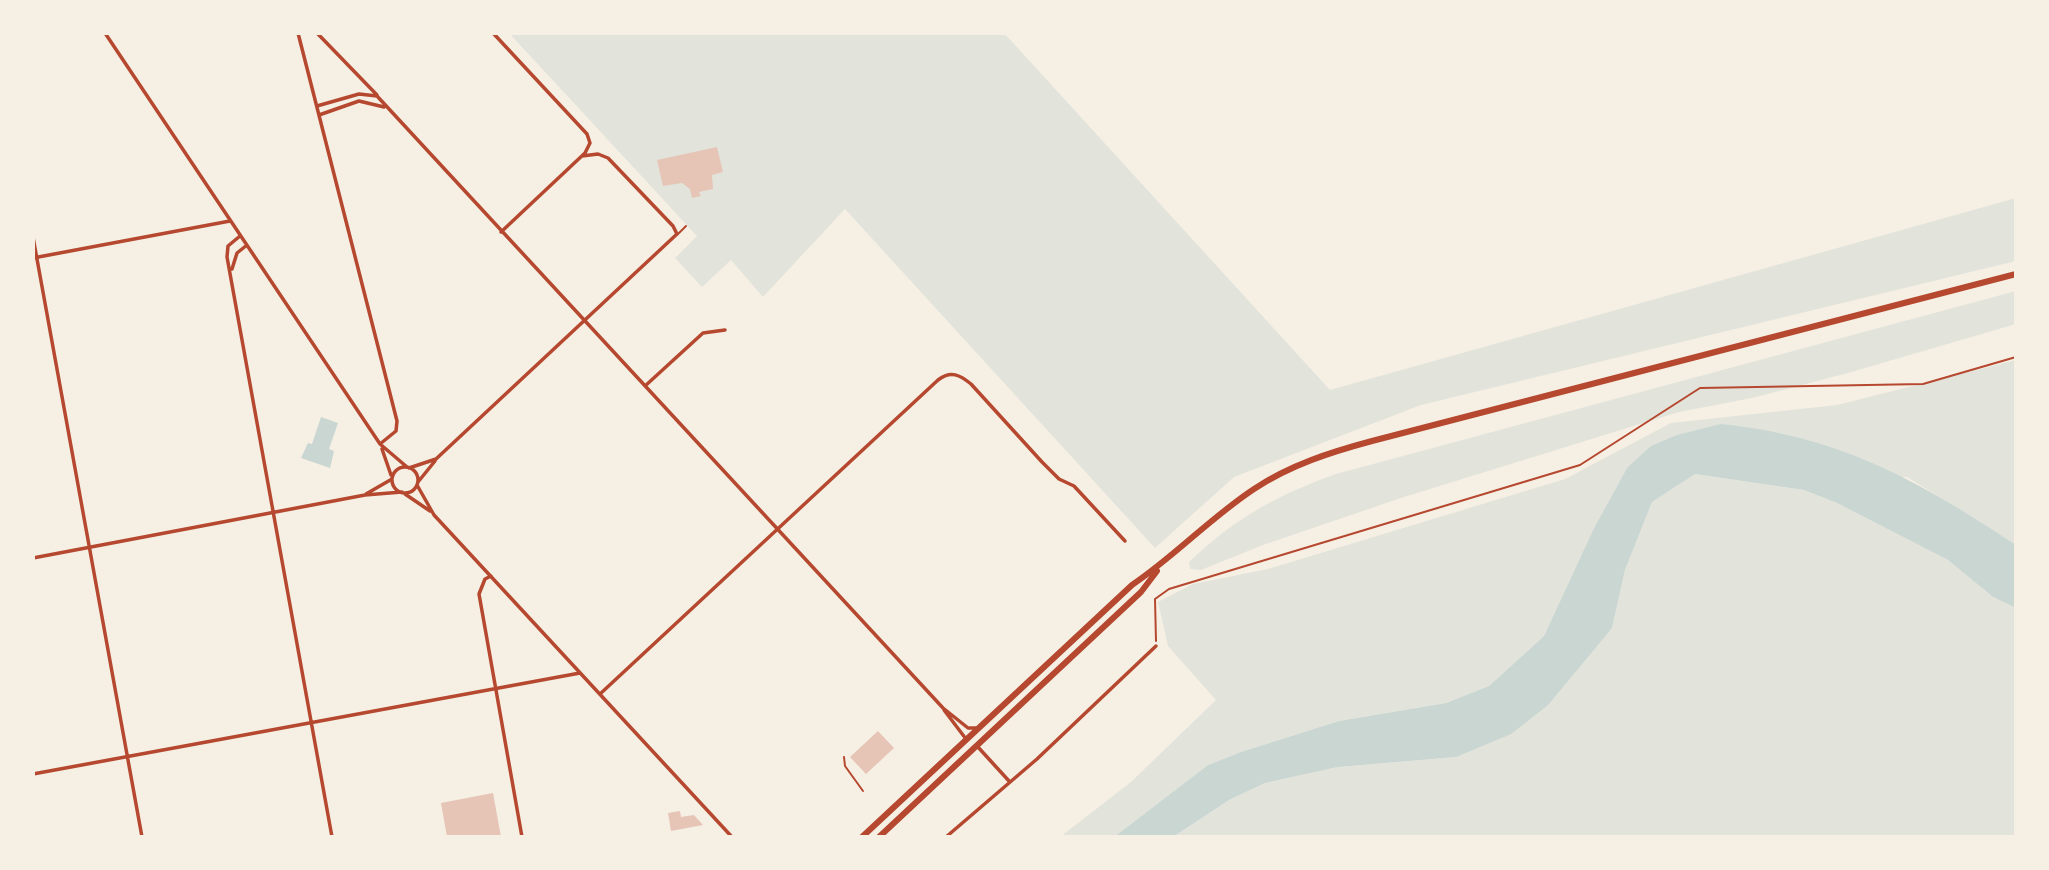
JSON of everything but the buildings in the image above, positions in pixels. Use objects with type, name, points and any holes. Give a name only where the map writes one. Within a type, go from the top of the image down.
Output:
[{"type":"highway","points":[[880,837],[1141,592],[1163,564],[1188,540],[1256,487],[1298,465],[1372,440],[2016,274]]},
{"type":"highway","points":[[862,837],[1132,585],[1163,564]]},
{"type":"highway","points":[[966,739],[977,747]]},
{"type":"street","points":[[105,33],[380,444],[395,488],[434,515],[732,837]]},
{"type":"street","points":[[299,33],[397,421],[396,432],[380,444]]},
{"type":"street","points":[[317,33],[359,73],[386,108],[943,708],[968,728],[981,726]]},
{"type":"street","points":[[493,33],[587,134],[589,149],[501,232]]},
{"type":"street","points":[[317,106],[368,93],[376,95],[386,108]]},
{"type":"street","points":[[319,115],[359,101],[374,102],[386,108]]},
{"type":"street","points":[[365,495],[392,478],[397,470],[429,464],[441,455],[677,234],[673,226],[610,159],[598,154],[582,156]]},
{"type":"street","points":[[35,257],[230,221]]},
{"type":"street","points":[[240,236],[226,252],[332,837]]},
{"type":"street","points":[[33,237],[142,837]]},
{"type":"street","points":[[231,271],[236,255],[247,245]]},
{"type":"street","points":[[645,386],[704,333],[725,330]]},
{"type":"street","points":[[600,694],[942,377],[956,374],[969,382],[1048,469],[1059,479],[1074,486],[1125,541]]},
{"type":"street","points":[[380,444],[417,476],[417,484],[434,515]]},
{"type":"street","points":[[33,558],[365,495],[411,491],[441,455]]},
{"type":"street","points":[[491,576],[485,579],[479,594],[522,837]]},
{"type":"street","points":[[946,837],[1156,646]]},
{"type":"street","points":[[33,774],[580,673]]},
{"type":"street","points":[[943,708],[949,721],[966,739]]},
{"type":"street","points":[[977,747],[1009,782]]},
{"type":"lane","points":[[677,234],[686,226]]},
{"type":"lane","points":[[844,757],[845,766],[863,790]]},
{"type":"path","points":[[1156,646],[1155,599],[1169,589],[1580,465],[1700,388],[1923,384],[2016,357]]},
{"type":"shaded area","points":[[509,33],[1004,33],[1330,390],[2016,198],[2016,261],[1421,405],[1234,477],[1155,548],[845,209],[763,297],[731,260],[702,287],[675,258],[697,236]]},
{"type":"shaded area","points":[[2016,291],[2016,324],[1848,373],[1752,398],[1679,412],[1404,497],[1263,545],[1201,570],[1190,569],[1189,562],[1241,520],[1275,500],[1336,474]]},
{"type":"shaded area","points":[[2016,360],[2016,545],[1907,477],[1627,468],[1594,528],[1544,636],[1489,686],[1446,703],[1339,721],[1241,752],[1208,765],[1114,837],[1060,837],[1131,782],[1216,700],[1168,646],[1158,602],[1193,584],[1268,569],[1565,479],[1671,423],[1837,405]]},
{"type":"shaded area","points":[[321,417],[338,423],[329,449],[334,451],[330,468],[301,458],[308,443],[312,444]]},
{"type":"shaded area","points":[[1721,424],[1804,439],[1841,451],[1911,482],[1980,522],[2016,545],[2016,608],[1993,597],[1948,560],[1837,503],[1804,490],[1695,474],[1652,502],[1625,570],[1612,628],[1548,705],[1511,734],[1456,757],[1338,767],[1265,783],[1229,800],[1173,837],[1114,837],[1208,765],[1339,721],[1446,703],[1489,686],[1544,636],[1594,528],[1627,468],[1651,446],[1677,435]]},
{"type":"shaded area","points":[[1695,474],[1804,490],[1837,503],[1948,560],[1993,597],[2016,608],[2016,837],[1173,837],[1229,800],[1265,783],[1338,767],[1456,757],[1612,628],[1625,570],[1652,502]]}]
